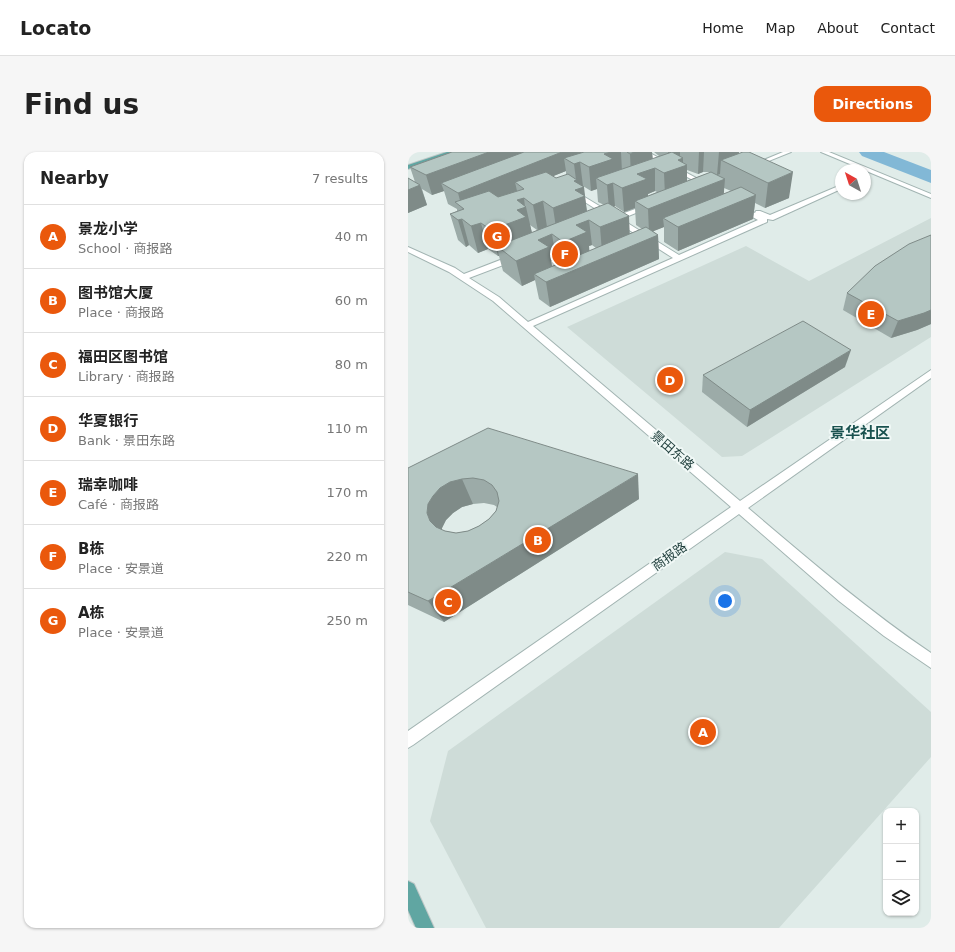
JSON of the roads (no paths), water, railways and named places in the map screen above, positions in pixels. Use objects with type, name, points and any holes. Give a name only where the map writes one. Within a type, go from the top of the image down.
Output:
[{"type":"main road","points":[[408,167],[453,152]]},
{"type":"main road","points":[[408,890],[426,928]]},
{"type":"street","points":[[747,168],[788,152]]},
{"type":"street","points":[[824,152],[931,196]]},
{"type":"street","points":[[641,154],[715,192]]},
{"type":"street","points":[[565,187],[609,221],[679,258]]},
{"type":"street","points":[[527,325],[764,220],[734,202],[770,218],[835,190]]},
{"type":"street","points":[[609,221],[657,202]]},
{"type":"street","name":"景田东路","points":[[408,249],[435,261],[463,277],[496,299],[864,613],[931,660]]},
{"type":"street","points":[[463,277],[522,254]]},
{"type":"street","name":"商报路","points":[[408,740],[931,373]]},
{"type":"waterway","points":[[868,152],[931,177]]},
{"type":"place","name":"A栋","points":[[497,236]]},
{"type":"place","name":"B栋","points":[[565,254]]},
{"type":"place","name":"瑞幸咖啡","points":[[871,314]]},
{"type":"place","name":"华夏银行","points":[[670,380]]},
{"type":"place","name":"图书馆大厦","points":[[538,540]]},
{"type":"place","name":"福田区图书馆","points":[[448,602]]},
{"type":"place","name":"景龙小学","points":[[703,732]]},
{"type":"district","name":"景华社区","points":[[860,433]]}]
